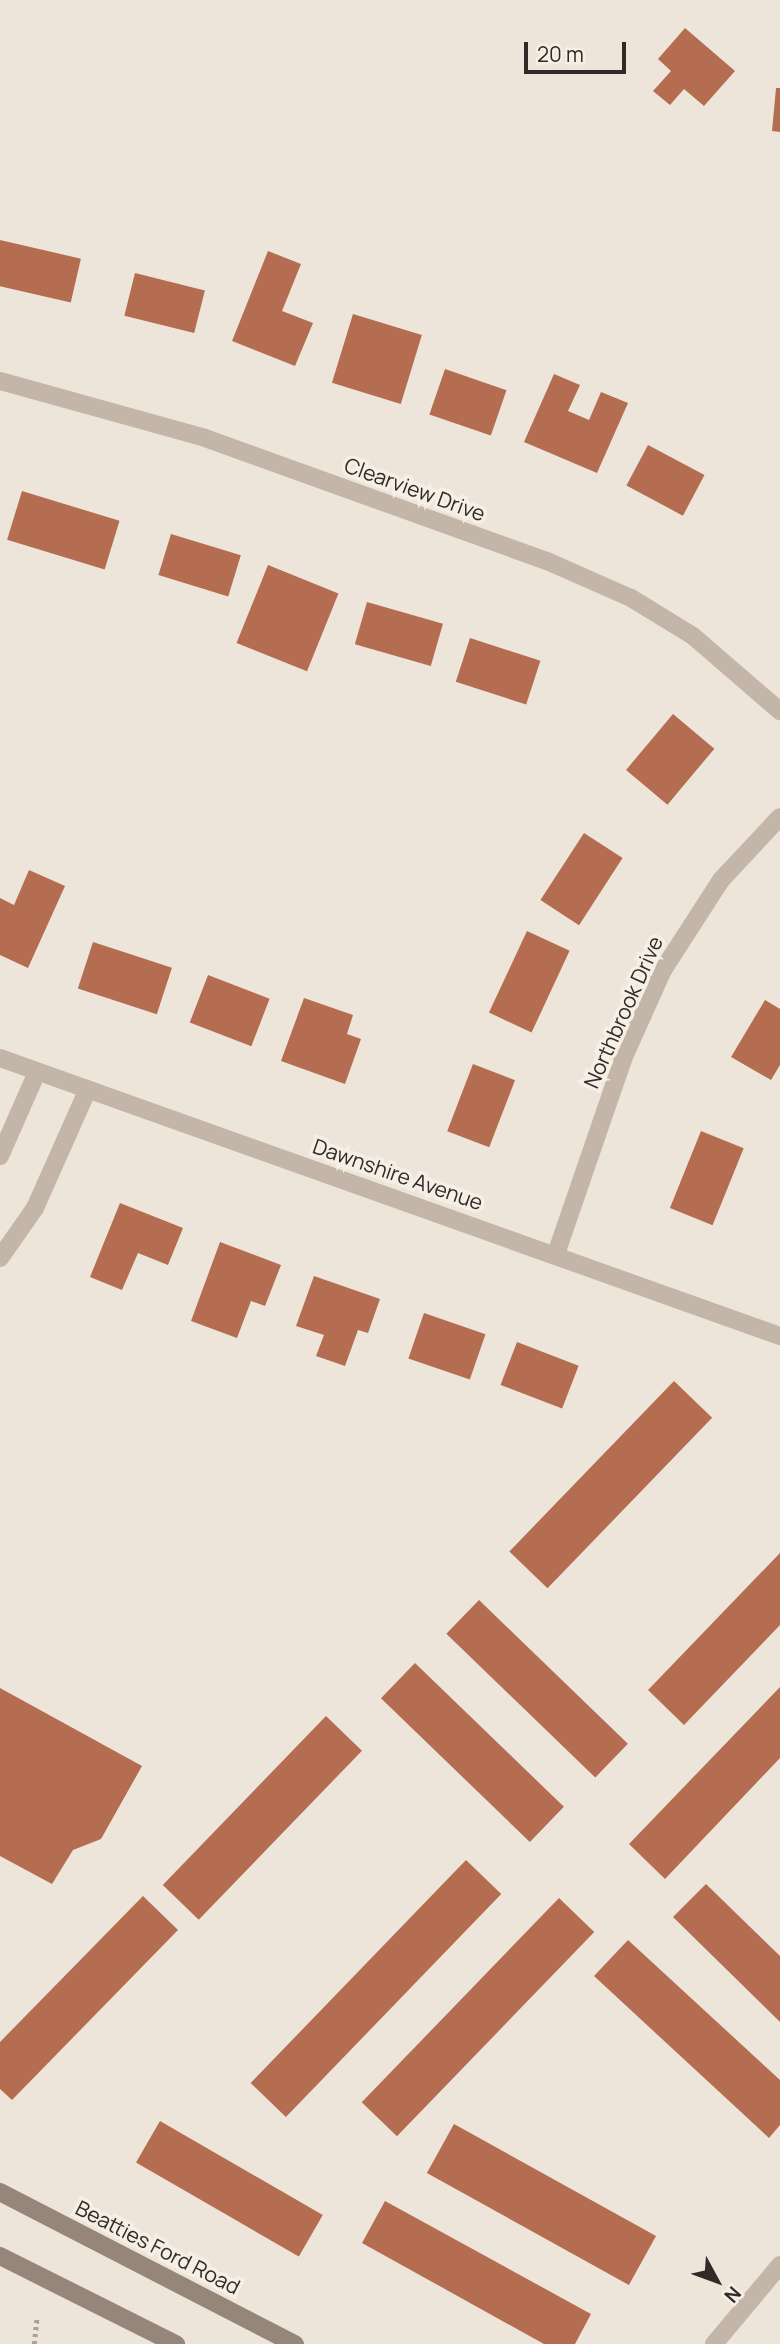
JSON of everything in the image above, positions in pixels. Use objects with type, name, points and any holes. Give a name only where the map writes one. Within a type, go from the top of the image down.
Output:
[{"type":"main road","name":"Beatties Ford Road","points":[[0,2192],[295,2344]]},
{"type":"main road","points":[[0,2256],[176,2344]]},
{"type":"street","name":"Clearview Drive","points":[[0,381],[205,438],[547,561],[631,598],[692,636],[780,711]]},
{"type":"street","name":"Northbrook Drive","points":[[556,1254],[623,1059],[663,970],[721,880],[780,817]]},
{"type":"street","name":"Dawnshire Avenue","points":[[0,1058],[780,1336]]},
{"type":"street","points":[[0,1156],[37,1072]]},
{"type":"street","points":[[0,1258],[35,1208],[89,1089]]},
{"type":"street","points":[[714,2344],[780,2265]]},
{"type":"path","points":[[34,2344],[37,2317]]},
{"type":"building","points":[[685,28],[735,71],[704,106],[684,89],[670,105],[653,91],[671,71],[658,59]]},
{"type":"building","points":[[776,88],[780,88],[780,132],[772,131]]},
{"type":"building","points":[[0,240],[81,259],[71,303],[0,286]]},
{"type":"building","points":[[268,251],[301,264],[282,311],[313,323],[295,366],[232,341]]},
{"type":"building","points":[[135,273],[205,290],[194,333],[124,316]]},
{"type":"building","points":[[353,314],[422,335],[401,404],[332,383]]},
{"type":"building","points":[[445,369],[506,390],[491,436],[429,414]]},
{"type":"building","points":[[554,374],[580,385],[568,411],[589,420],[601,392],[628,403],[597,473],[524,442]]},
{"type":"building","points":[[648,445],[705,475],[683,516],[626,486]]},
{"type":"building","points":[[22,491],[120,521],[105,570],[7,540]]},
{"type":"building","points":[[171,534],[241,555],[228,596],[158,575]]},
{"type":"building","points":[[268,565],[338,593],[307,671],[237,643]]},
{"type":"building","points":[[367,602],[443,624],[431,666],[355,644]]},
{"type":"building","points":[[470,638],[540,661],[526,705],[456,682]]},
{"type":"building","points":[[673,714],[714,749],[667,805],[626,770]]},
{"type":"building","points":[[584,833],[623,858],[579,925],[540,900]]},
{"type":"building","points":[[29,870],[65,886],[28,968],[0,955],[0,898],[14,905]]},
{"type":"building","points":[[527,931],[570,951],[532,1032],[489,1013]]},
{"type":"building","points":[[93,942],[172,968],[157,1014],[78,989]]},
{"type":"building","points":[[208,975],[270,999],[251,1046],[190,1023]]},
{"type":"building","points":[[304,998],[353,1015],[347,1034],[361,1039],[345,1084],[281,1061]]},
{"type":"building","points":[[765,1000],[780,1009],[780,1065],[771,1080],[731,1057]]},
{"type":"building","points":[[473,1064],[515,1080],[489,1147],[447,1131]]},
{"type":"building","points":[[701,1131],[744,1148],[713,1225],[670,1208]]},
{"type":"building","points":[[120,1203],[183,1228],[168,1265],[138,1253],[122,1290],[90,1277]]},
{"type":"building","points":[[220,1242],[281,1265],[265,1306],[251,1301],[237,1338],[191,1321]]},
{"type":"building","points":[[314,1276],[380,1299],[368,1333],[358,1330],[345,1366],[316,1356],[324,1335],[296,1326]]},
{"type":"building","points":[[424,1313],[485,1334],[470,1380],[408,1358]]},
{"type":"building","points":[[517,1342],[579,1366],[562,1409],[501,1385]]},
{"type":"building","points":[[674,1381],[712,1418],[547,1588],[509,1551]]},
{"type":"building","points":[[780,1553],[780,1625],[684,1725],[648,1690]]},
{"type":"building","points":[[479,1600],[628,1744],[595,1778],[446,1634]]},
{"type":"building","points":[[415,1663],[564,1807],[530,1842],[381,1698]]},
{"type":"building","points":[[780,1687],[780,1758],[665,1879],[629,1844]]},
{"type":"building","points":[[0,1688],[142,1766],[101,1839],[73,1850],[52,1884],[0,1856]]},
{"type":"building","points":[[326,1716],[362,1751],[199,1920],[163,1885]]},
{"type":"building","points":[[466,1860],[501,1894],[286,2117],[251,2083]]},
{"type":"building","points":[[706,1884],[780,1956],[780,2022],[673,1917]]},
{"type":"building","points":[[143,1896],[178,1930],[12,2100],[0,2089],[0,2042]]},
{"type":"building","points":[[559,1898],[594,1932],[397,2136],[362,2102]]},
{"type":"building","points":[[628,1940],[780,2080],[780,2125],[769,2138],[594,1976]]},
{"type":"building","points":[[160,2121],[323,2215],[299,2257],[136,2163]]},
{"type":"building","points":[[454,2124],[656,2236],[629,2285],[427,2173]]},
{"type":"building","points":[[385,2201],[591,2314],[575,2344],[544,2344],[362,2243]]}]
